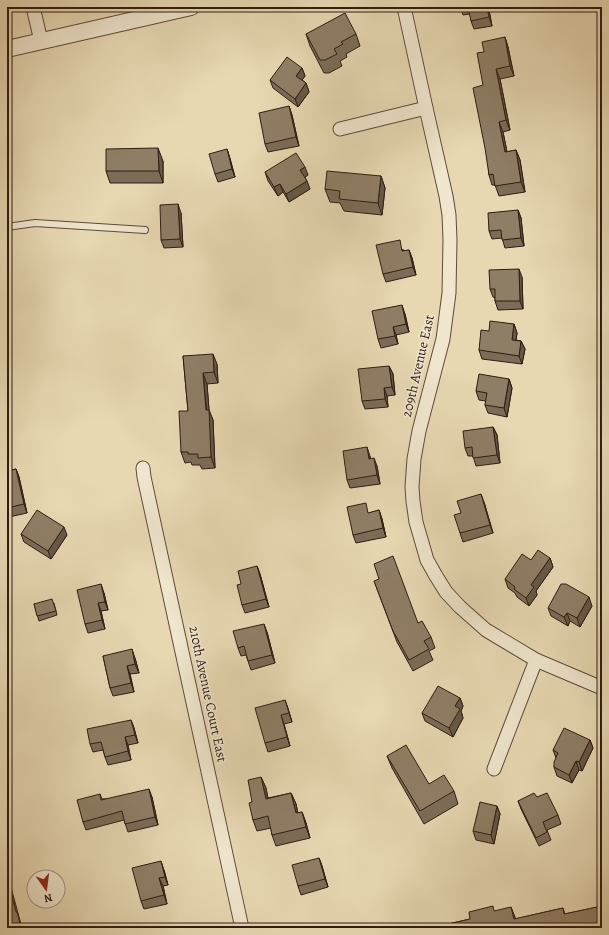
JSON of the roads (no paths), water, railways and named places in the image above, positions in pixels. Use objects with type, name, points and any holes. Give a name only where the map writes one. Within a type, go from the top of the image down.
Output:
[{"type":"street","points":[[33,7],[41,41]]},
{"type":"street","points":[[7,49],[191,7]]},
{"type":"street","name":"209th Avenue East","points":[[404,7],[449,215],[449,293],[443,339],[419,431],[414,459],[412,487],[416,522],[427,560],[446,592],[460,607],[486,630],[536,660],[602,688]]},
{"type":"street","points":[[340,129],[426,108]]},
{"type":"street","name":"210th Avenue Court East","points":[[143,468],[242,928]]},
{"type":"street","points":[[494,769],[536,660]]},
{"type":"lane","points":[[7,227],[35,223],[145,230]]}]
